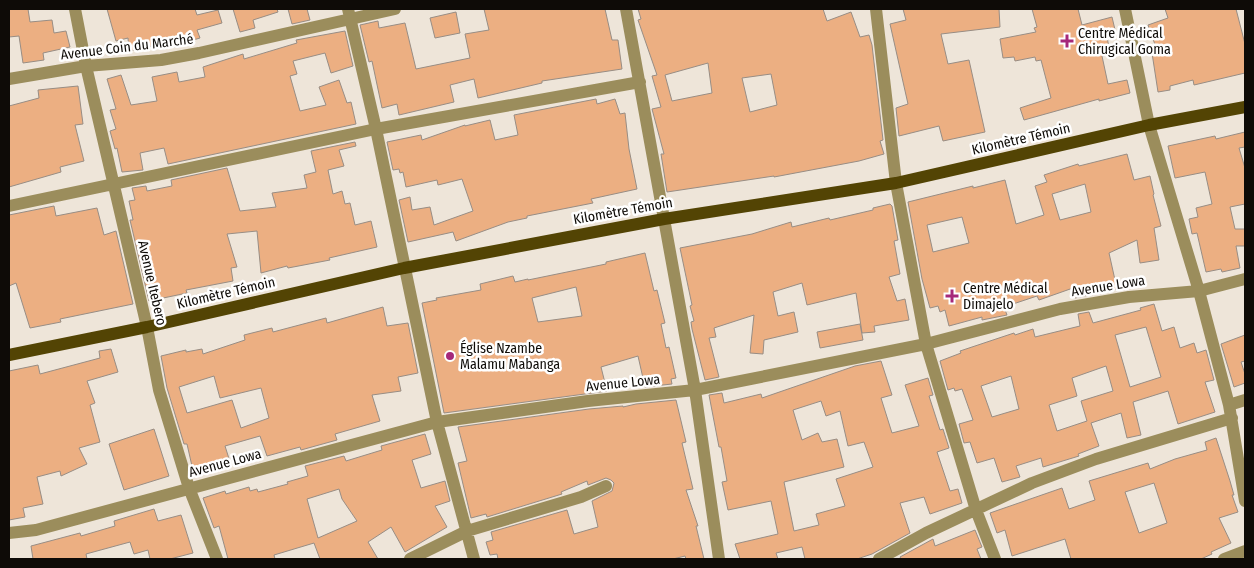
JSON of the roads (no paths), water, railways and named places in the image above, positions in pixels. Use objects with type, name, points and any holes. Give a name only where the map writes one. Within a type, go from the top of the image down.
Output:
[{"type":"main road","name":"Kilomètre Témoin","points":[[9,355],[147,327],[404,268],[664,219],[896,183],[1148,125],[1245,107]]},
{"type":"street","name":"Avenue Itebero","points":[[75,9],[86,66],[147,327],[159,390],[189,488],[216,559]]},
{"type":"street","name":"Avenue Coin du Marché","points":[[9,79],[86,66],[161,60],[199,53],[349,14],[394,9]]},
{"type":"street","points":[[626,9],[695,390],[719,559]]},
{"type":"street","points":[[876,9],[896,183],[926,344],[976,510],[995,559]]},
{"type":"street","points":[[1125,9],[1148,125],[1199,291],[1232,418],[1245,501]]},
{"type":"street","points":[[349,14],[376,129],[437,422],[474,559]]},
{"type":"street","points":[[9,206],[376,129],[640,82]]},
{"type":"street","name":"Avenue Lowa","points":[[9,533],[36,530],[437,422],[588,401],[695,390],[926,344],[1060,309],[1129,296],[1199,291],[1245,280]]},
{"type":"street","points":[[1228,405],[1245,400]]},
{"type":"street","points":[[879,559],[926,533],[1032,483],[1096,459],[1232,418]]},
{"type":"street","points":[[410,559],[467,532],[581,497],[606,486]]},
{"type":"street","points":[[1224,559],[1245,551]]},
{"type":"place","name":"Centre Médical Chirugical Goma","points":[[1067,41]]},
{"type":"place","name":"Centre Médical Dimajelo","points":[[952,296]]},
{"type":"place","name":"Église Nzambe Malamu Mabanga","points":[[450,356]]}]
